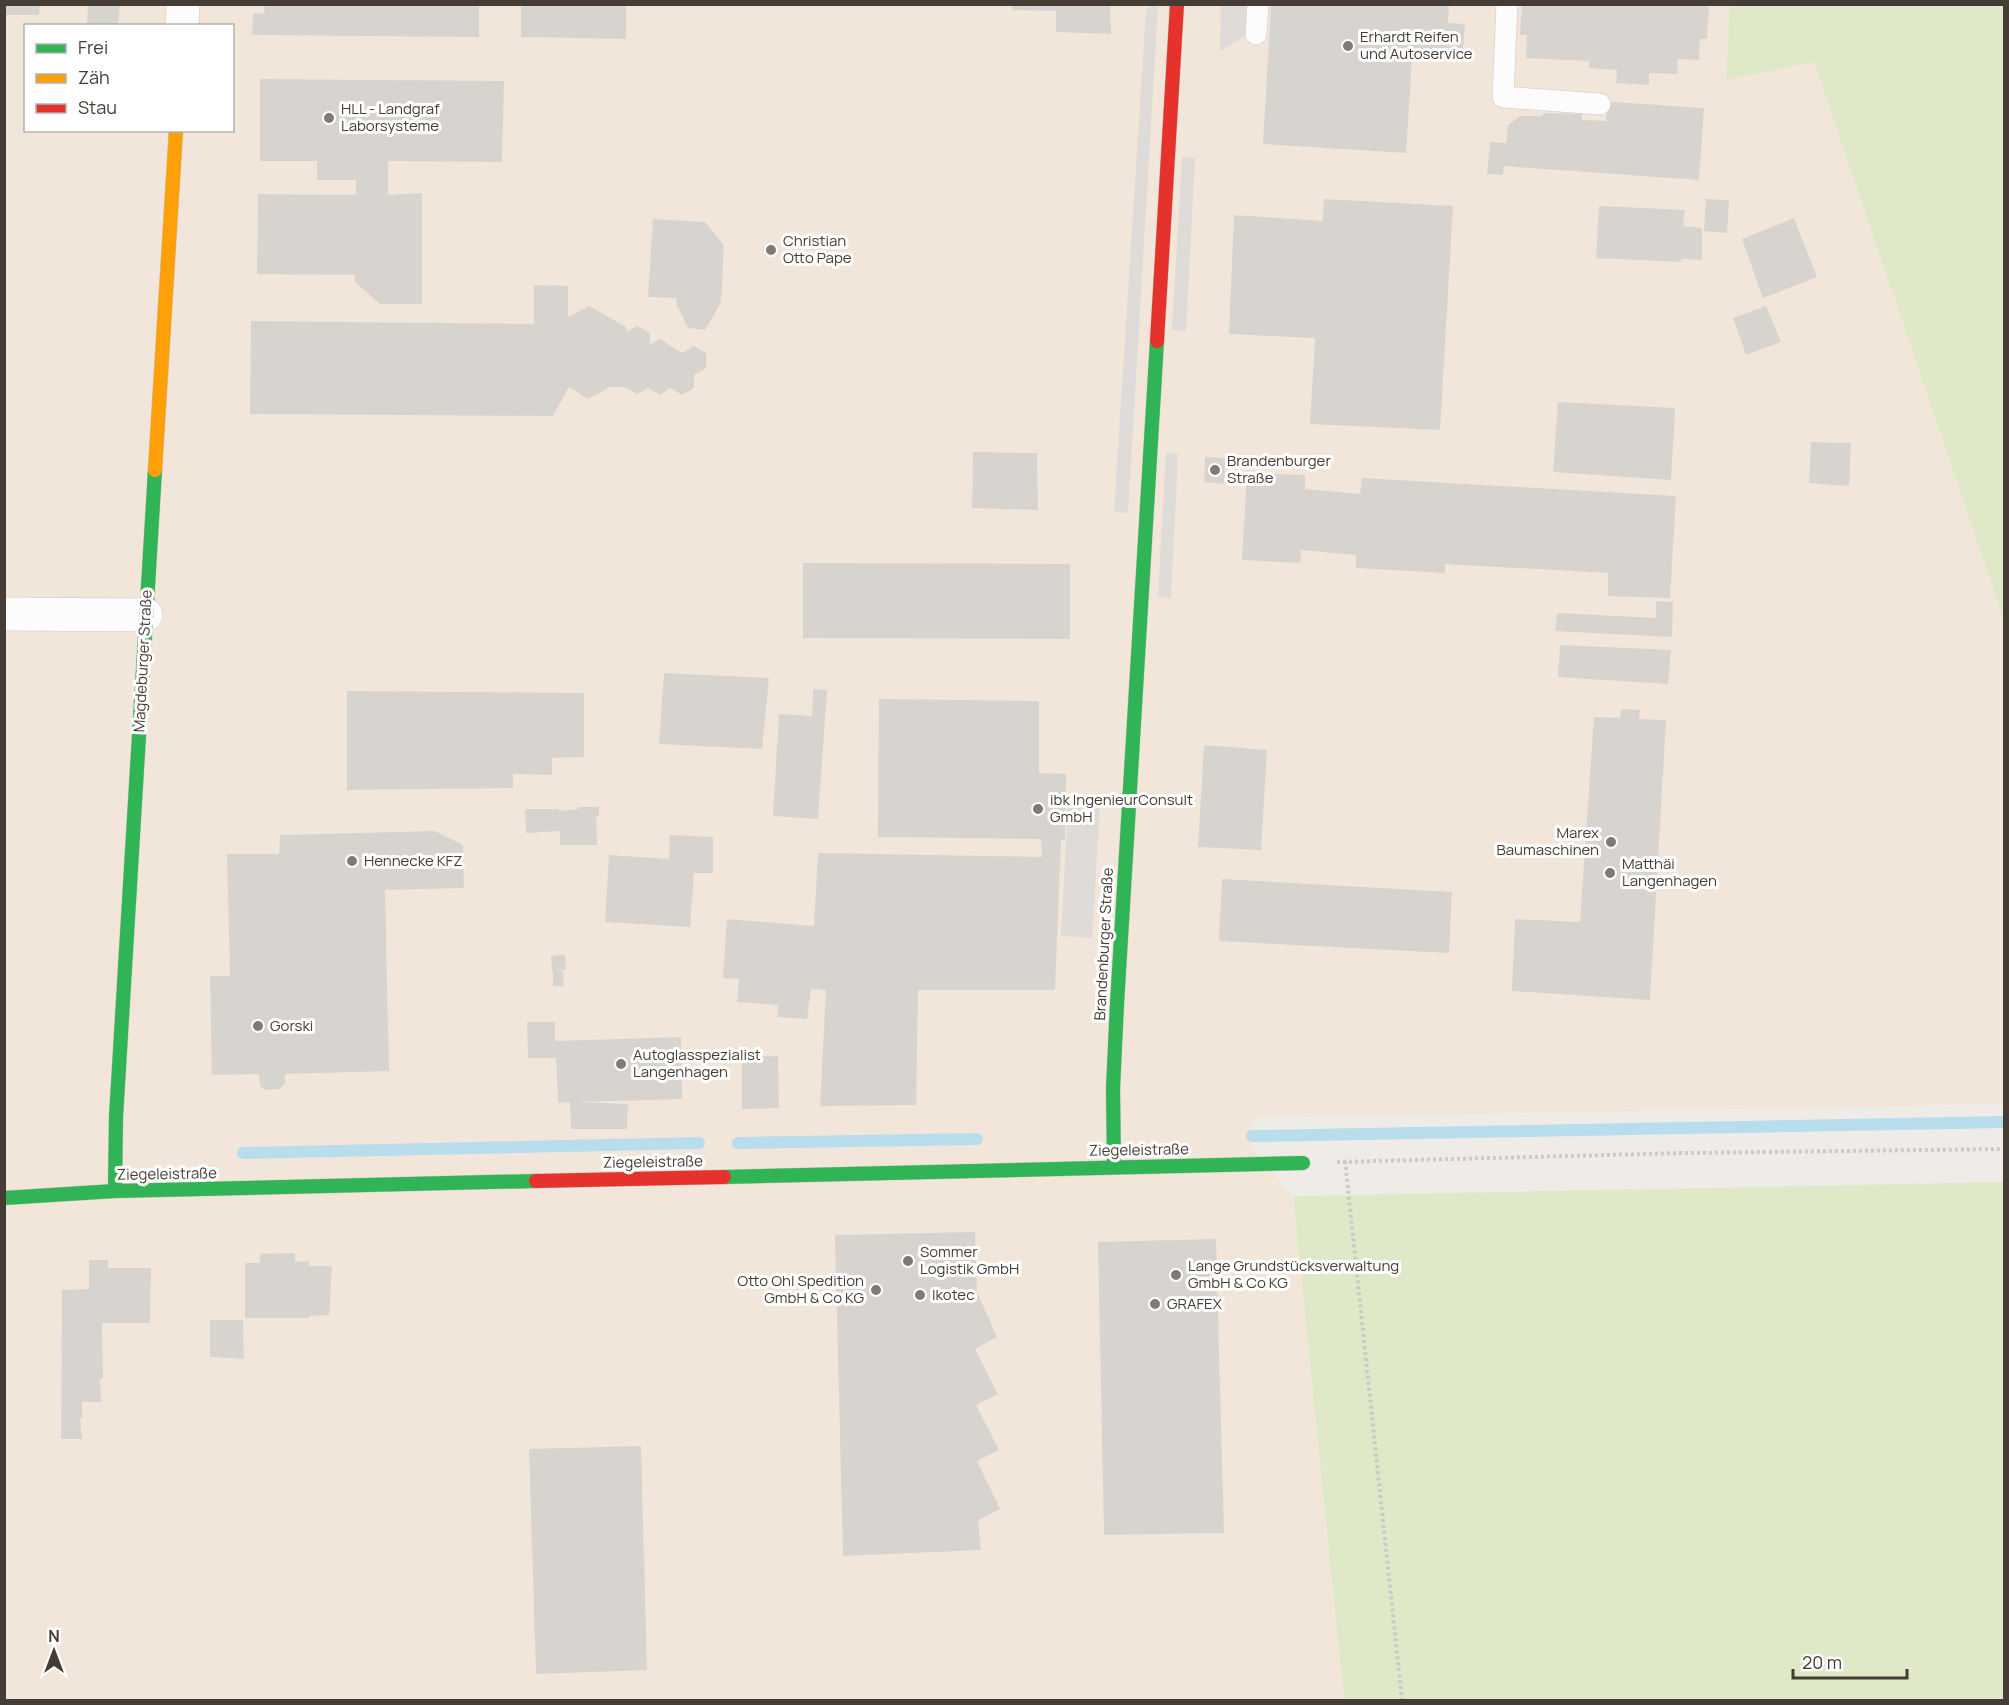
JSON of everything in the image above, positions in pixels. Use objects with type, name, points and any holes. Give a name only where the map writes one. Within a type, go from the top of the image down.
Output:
[{"type":"street","points":[[182,24],[183,4]]},
{"type":"street","name":"Brandenburger Straße","points":[[1114,1167],[1113,1088],[1116,1025],[1177,4]]},
{"type":"street","name":"Magdeburger Straße","points":[[115,1191],[116,1117],[176,132]]},
{"type":"street","points":[[4,614],[146,615]]},
{"type":"street","name":"Ziegeleistraße","points":[[4,1198],[115,1191],[1303,1163]]},
{"type":"lane","points":[[1256,34],[1258,4]]},
{"type":"lane","points":[[1507,4],[1503,97],[1600,104]]},
{"type":"path","points":[[1303,1163],[1684,1153],[2004,1149]]},
{"type":"path","points":[[1345,1161],[1402,1701]]},
{"type":"shaded area","points":[[1730,4],[1727,79],[1814,62],[2004,620],[2004,1104],[1252,1118],[1252,1149],[1293,1196],[1344,1700],[5,1700],[5,5]]},
{"type":"shaded area","points":[[1153,5],[1158,5],[1128,513],[1114,512],[1146,10]]},
{"type":"shaded area","points":[[1221,5],[1246,5],[1245,36],[1220,51]]},
{"type":"shaded area","points":[[1182,157],[1195,158],[1186,331],[1172,330]]},
{"type":"shaded area","points":[[1166,453],[1178,454],[1171,598],[1158,597]]},
{"type":"shaded area","points":[[1068,804],[1100,805],[1092,938],[1061,936]]},
{"type":"green space","points":[[1730,5],[2004,5],[2004,620],[1814,62],[1726,80]]},
{"type":"green space","points":[[2004,1182],[2004,1700],[1344,1700],[1293,1196]]},
{"type":"building","points":[[4,4],[40,4],[39,15],[4,15]]},
{"type":"building","points":[[88,4],[120,4],[118,24],[87,24]]},
{"type":"building","points":[[265,4],[479,4],[479,37],[252,35],[253,13],[264,14]]},
{"type":"building","points":[[521,4],[626,4],[626,39],[521,37]]},
{"type":"building","points":[[1012,4],[1110,4],[1111,34],[1056,32],[1056,11],[1012,10]]},
{"type":"building","points":[[1271,4],[1449,4],[1448,23],[1465,24],[1462,60],[1412,59],[1406,153],[1263,144]]},
{"type":"building","points":[[1522,4],[1709,4],[1707,39],[1700,39],[1699,60],[1678,59],[1677,74],[1649,73],[1649,85],[1616,83],[1617,70],[1589,68],[1589,61],[1526,58],[1527,35],[1520,35]]},
{"type":"building","points":[[260,79],[504,81],[502,162],[388,161],[388,195],[422,193],[422,304],[380,304],[355,282],[355,275],[257,274],[258,194],[356,195],[356,180],[317,180],[317,161],[260,161]]},
{"type":"building","points":[[1613,102],[1704,108],[1699,180],[1504,166],[1503,175],[1487,174],[1490,142],[1506,143],[1508,125],[1520,116],[1541,116],[1545,113],[1582,114],[1582,120],[1606,121],[1607,110]]},
{"type":"building","points":[[1324,199],[1453,206],[1440,430],[1310,424],[1315,338],[1229,334],[1234,215],[1323,221]]},
{"type":"building","points":[[1706,199],[1729,200],[1727,233],[1704,231]]},
{"type":"building","points":[[1599,206],[1685,210],[1683,226],[1702,228],[1702,260],[1681,259],[1681,262],[1596,258]]},
{"type":"building","points":[[1794,218],[1817,277],[1763,298],[1742,239]]},
{"type":"building","points":[[653,219],[705,222],[724,245],[721,302],[705,330],[688,328],[676,298],[648,297]]},
{"type":"building","points":[[534,285],[568,286],[568,317],[589,306],[626,327],[627,332],[637,326],[650,333],[650,345],[660,339],[682,353],[694,346],[706,353],[706,368],[694,375],[694,388],[682,395],[670,388],[660,395],[648,388],[637,394],[624,387],[610,387],[588,399],[569,387],[553,416],[250,414],[251,321],[534,324]]},
{"type":"building","points":[[1766,306],[1781,342],[1746,355],[1733,318]]},
{"type":"building","points":[[1558,402],[1675,408],[1671,480],[1553,472]]},
{"type":"building","points":[[1811,442],[1851,443],[1849,486],[1809,483]]},
{"type":"building","points":[[973,452],[1037,453],[1038,510],[972,508]]},
{"type":"building","name":"Brandenburger Straße","points":[[1205,457],[1225,458],[1224,484],[1204,482]]},
{"type":"building","points":[[1247,473],[1305,475],[1305,489],[1360,494],[1362,478],[1676,496],[1670,598],[1608,596],[1608,573],[1445,564],[1445,573],[1356,568],[1356,555],[1301,550],[1300,563],[1242,560]]},
{"type":"building","points":[[803,563],[1070,564],[1070,639],[803,638]]},
{"type":"building","points":[[1656,601],[1673,602],[1672,637],[1555,631],[1557,613],[1656,618]]},
{"type":"building","points":[[1560,645],[1671,650],[1668,684],[1558,677]]},
{"type":"building","points":[[664,673],[769,678],[762,749],[659,744]]},
{"type":"building","points":[[813,689],[827,690],[818,819],[773,816],[779,714],[812,716]]},
{"type":"building","points":[[347,691],[584,693],[584,757],[552,758],[552,775],[513,774],[513,788],[347,790]]},
{"type":"building","points":[[879,699],[1039,701],[1039,773],[1066,774],[1065,840],[1061,840],[1055,990],[918,990],[916,1105],[820,1106],[826,990],[811,989],[807,1019],[777,1017],[778,1005],[737,1002],[739,979],[723,978],[727,919],[814,926],[818,853],[1042,857],[1041,839],[878,837]]},
{"type":"building","points":[[1621,709],[1640,710],[1639,719],[1666,720],[1650,1000],[1512,991],[1515,919],[1580,922],[1594,717],[1620,718]]},
{"type":"building","points":[[1204,745],[1267,750],[1261,850],[1198,847]]},
{"type":"building","points":[[578,807],[599,807],[599,816],[596,816],[597,845],[560,845],[560,831],[526,833],[525,809],[559,809],[559,811],[578,809]]},
{"type":"building","points":[[435,831],[463,845],[464,888],[385,890],[389,1071],[285,1074],[285,1084],[279,1089],[265,1090],[260,1085],[259,1074],[212,1075],[210,976],[230,976],[227,854],[279,854],[280,835]]},
{"type":"building","points":[[670,835],[713,837],[713,873],[694,873],[690,927],[605,922],[609,855],[669,859]]},
{"type":"building","points":[[1222,879],[1452,892],[1449,953],[1219,941]]},
{"type":"building","points":[[565,955],[566,970],[552,971],[551,956]]},
{"type":"building","points":[[553,971],[563,971],[564,986],[553,986]]},
{"type":"building","points":[[527,1022],[555,1022],[555,1041],[681,1037],[682,1099],[579,1102],[628,1104],[627,1129],[571,1129],[570,1102],[558,1103],[556,1058],[528,1058]]},
{"type":"building","points":[[778,1056],[779,1108],[742,1109],[742,1057]]},
{"type":"building","points":[[975,1232],[977,1292],[997,1337],[975,1349],[998,1394],[976,1405],[999,1450],[977,1461],[1000,1509],[978,1520],[981,1550],[843,1556],[835,1235]]},
{"type":"building","points":[[1216,1239],[1224,1533],[1104,1535],[1098,1242]]},
{"type":"building","points":[[295,1253],[295,1262],[309,1261],[309,1266],[332,1266],[329,1315],[309,1316],[309,1318],[245,1318],[245,1263],[260,1263],[260,1254]]},
{"type":"building","points":[[89,1260],[108,1260],[108,1268],[151,1268],[150,1323],[102,1323],[101,1402],[82,1402],[82,1418],[80,1418],[82,1439],[61,1439],[62,1290],[89,1289]]},
{"type":"building","points":[[210,1320],[243,1320],[244,1359],[210,1357]]},
{"type":"building","points":[[641,1446],[647,1670],[536,1674],[529,1449]]},
{"type":"waterway","points":[[1252,1136],[2004,1122]]},
{"type":"waterway","points":[[738,1143],[977,1139]]},
{"type":"waterway","points":[[243,1153],[699,1143]]},
{"type":"traffic: fast","points":[[1114,1167],[1113,1088],[1117,1004],[1157,341]]},
{"type":"traffic: fast","points":[[115,1191],[116,1117],[155,470]]},
{"type":"traffic: fast","points":[[724,1177],[1303,1163]]},
{"type":"traffic: fast","points":[[4,1198],[115,1191],[536,1181]]},
{"type":"traffic: slow","points":[[155,470],[176,132]]},
{"type":"traffic: jam","points":[[1157,341],[1177,4]]},
{"type":"traffic: jam","points":[[536,1181],[724,1177]]},
{"type":"place","name":"Erhardt Reifen und Autoservice","points":[[1348,46]]},
{"type":"place","name":"HLL - Landgraf Laborsysteme","points":[[329,118]]},
{"type":"place","name":"Christian Otto Pape","points":[[771,250]]},
{"type":"place","name":"Brandenburger Straße","points":[[1215,470]]},
{"type":"place","name":"ibk IngenieurConsult GmbH","points":[[1038,809]]},
{"type":"place","name":"Marex Baumaschinen","points":[[1611,842]]},
{"type":"place","name":"Hennecke KFZ","points":[[352,861]]},
{"type":"place","name":"Matthäi Langenhagen","points":[[1610,873]]},
{"type":"place","name":"Gorski","points":[[258,1026]]},
{"type":"place","name":"Autoglasspezialist Langenhagen","points":[[621,1064]]},
{"type":"place","name":"Sommer Logistik GmbH","points":[[908,1261]]},
{"type":"place","name":"Lange Grundstücksverwaltung GmbH & Co KG","points":[[1176,1275]]},
{"type":"place","name":"Otto Ohl Spedition GmbH & Co KG","points":[[876,1290]]},
{"type":"place","name":"Ikotec","points":[[920,1295]]},
{"type":"place","name":"GRAFEX","points":[[1155,1304]]}]
